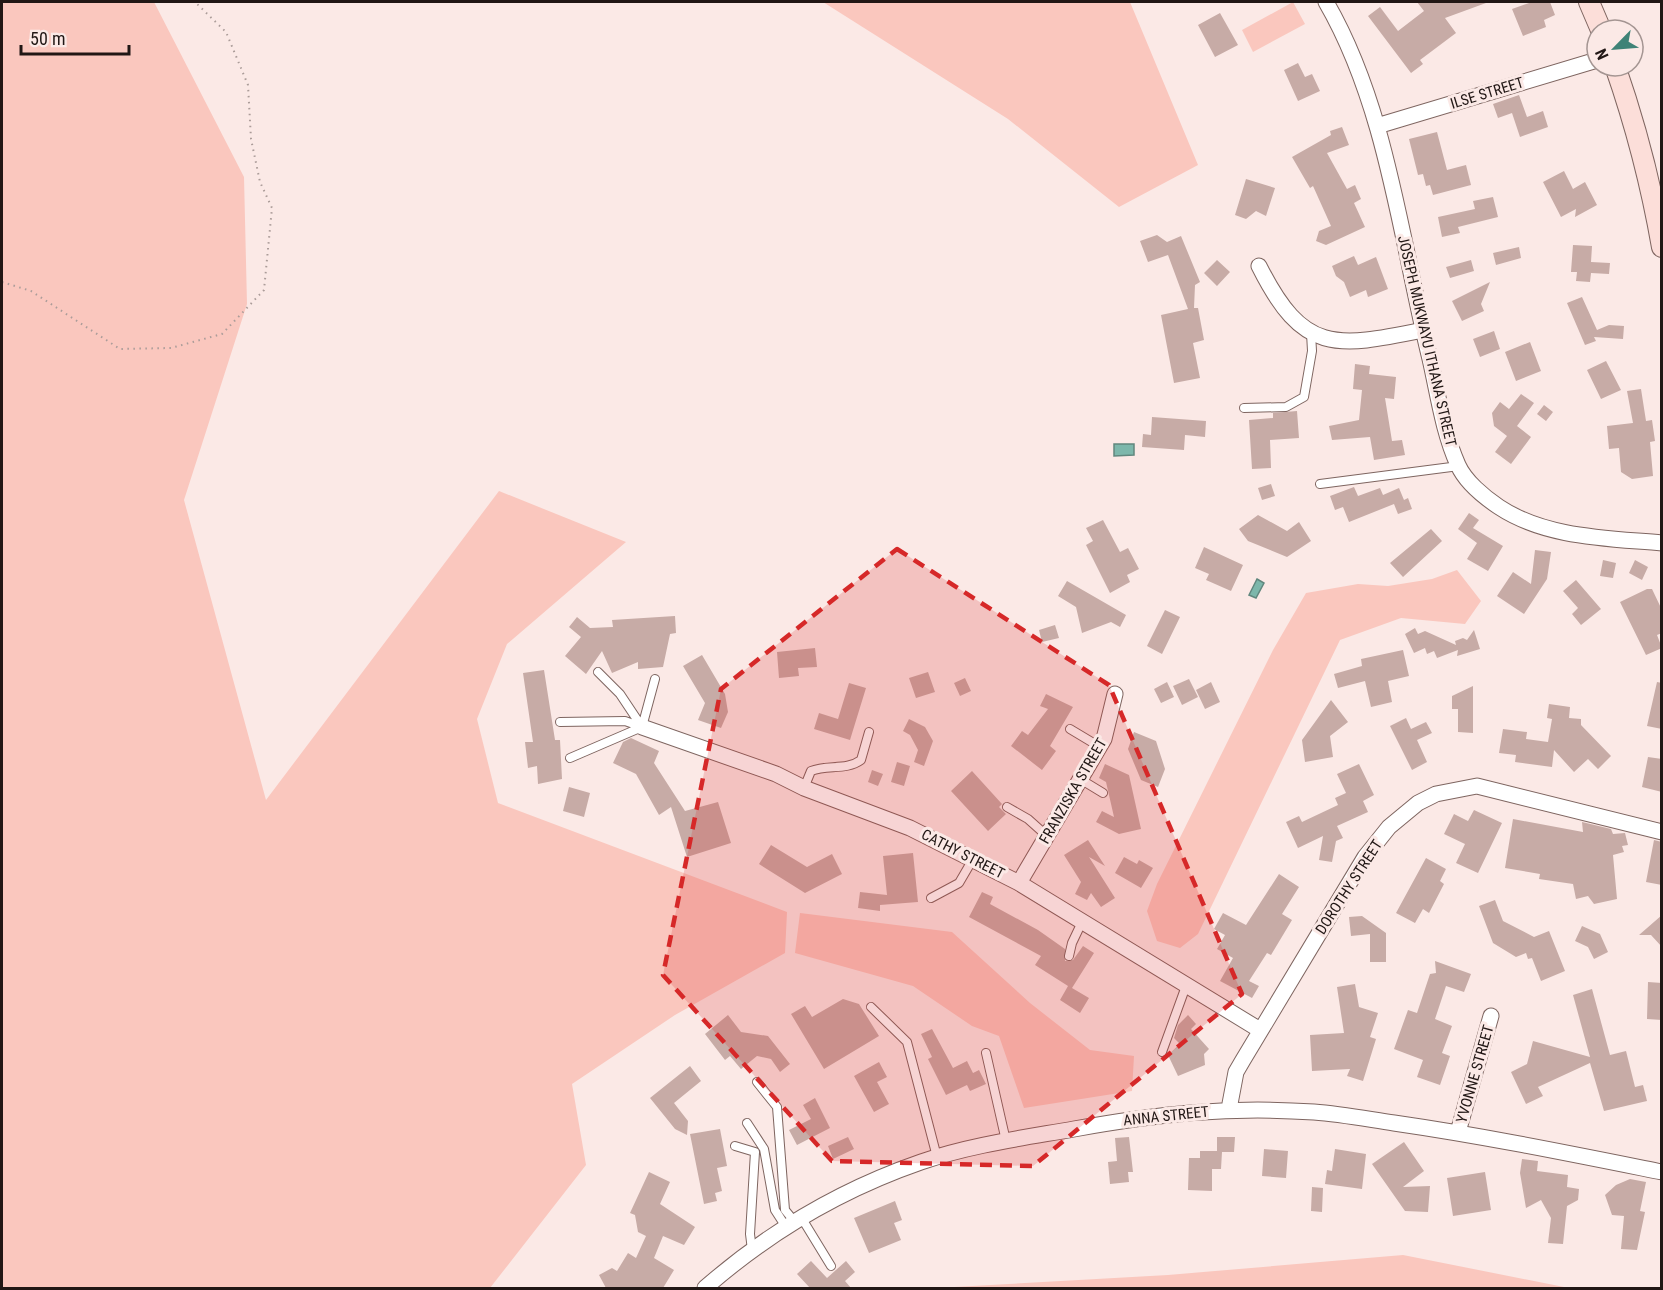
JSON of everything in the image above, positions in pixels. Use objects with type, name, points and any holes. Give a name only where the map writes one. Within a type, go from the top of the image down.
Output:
[{"type":"street","name":"JOSEPH MUKWAYU ITHANA STREET","points":[[1326,2],[1363,85],[1377,126],[1449,440],[1459,466],[1475,486],[1498,506],[1525,522],[1584,534],[1662,543]]},
{"type":"street","points":[[1589,2],[1595,18]]},
{"type":"street","name":"ILSE STREET","points":[[1377,126],[1585,64]]},
{"type":"street","points":[[1619,78],[1637,129],[1651,183],[1662,247]]},
{"type":"street","points":[[1259,266],[1285,310],[1311,333],[1325,340],[1343,343],[1373,341],[1423,330]]},
{"type":"street","name":"FRANZISKA STREET","points":[[1019,883],[1100,747],[1115,694]]},
{"type":"street","name":"CATHY STREET","points":[[642,727],[776,774],[804,788],[910,828],[1019,883],[1260,1030]]},
{"type":"street","name":"DOROTHY STREET","points":[[1229,1109],[1236,1072],[1260,1030],[1365,857],[1404,813],[1436,794],[1477,786],[1662,832]]},
{"type":"street","name":"YVONNE STREET","points":[[1458,1132],[1491,1016]]},
{"type":"street","name":"ANNA STREET","points":[[705,1288],[752,1250],[794,1222],[862,1185],[937,1157],[1006,1141],[1157,1114],[1229,1109],[1316,1112],[1458,1132],[1662,1172]]},
{"type":"lane","points":[[1244,408],[1286,407],[1304,397],[1312,351],[1311,333]]},
{"type":"lane","points":[[1320,484],[1459,466]]},
{"type":"lane","points":[[598,672],[620,694],[642,727]]},
{"type":"lane","points":[[642,727],[655,679]]},
{"type":"lane","points":[[560,723],[625,721],[642,727]]},
{"type":"lane","points":[[570,758],[642,727]]},
{"type":"lane","points":[[1070,729],[1100,747]]},
{"type":"lane","points":[[804,788],[811,771],[819,767],[845,767],[861,760],[869,732]]},
{"type":"lane","points":[[1080,779],[1103,793]]},
{"type":"lane","points":[[1007,807],[1028,819],[1047,836]]},
{"type":"lane","points":[[931,898],[959,883],[973,859]]},
{"type":"lane","points":[[1069,956],[1082,922]]},
{"type":"lane","points":[[1162,1052],[1186,986]]},
{"type":"lane","points":[[871,1007],[907,1042],[937,1157]]},
{"type":"lane","points":[[986,1053],[1006,1141]]},
{"type":"lane","points":[[757,1082],[777,1107],[785,1210],[831,1266]]},
{"type":"lane","points":[[747,1123],[764,1149],[775,1210],[794,1222]]},
{"type":"lane","points":[[735,1146],[755,1152],[750,1234],[752,1250]]},
{"type":"path","points":[[2,282],[31,291],[120,349],[171,348],[222,334],[264,290],[272,208],[260,182],[251,139],[248,85],[226,32],[195,2]]},
{"type":"highlighted area","points":[[897,549],[1109,685],[1242,994],[1033,1166],[832,1161],[663,975],[721,689]]},
{"type":"shaded area","points":[[2,2],[154,2],[244,177],[247,304],[184,500],[266,800],[499,491],[626,542],[507,644],[477,719],[498,803],[787,912],[785,953],[675,1015],[572,1084],[586,1165],[490,1288],[2,1288]]},
{"type":"shaded area","points":[[823,2],[1130,2],[1198,165],[1119,207],[1008,119]]},
{"type":"shaded area","points":[[1293,2],[1305,24],[1253,52],[1242,30]]},
{"type":"shaded area","points":[[1457,570],[1481,601],[1465,624],[1401,618],[1340,640],[1198,934],[1180,948],[1157,941],[1147,911],[1157,884],[1273,650],[1306,593],[1358,584],[1388,586],[1432,579]]},
{"type":"shaded area","points":[[800,913],[952,932],[1030,1003],[1090,1050],[1134,1056],[1132,1091],[1024,1108],[999,1036],[972,1026],[913,986],[795,953]]},
{"type":"shaded area","points":[[1403,1255],[1569,1288],[936,1288],[1168,1275]]},
{"type":"water","points":[[1114,444],[1134,444],[1134,455],[1114,456]]},
{"type":"water","points":[[1257,579],[1264,583],[1256,598],[1249,595]]},
{"type":"building","points":[[1417,2],[1486,3],[1445,18],[1456,33],[1420,60],[1423,64],[1411,73],[1368,16],[1380,7],[1398,31],[1424,11]]},
{"type":"building","points":[[1532,2],[1550,2],[1555,15],[1544,20],[1546,27],[1523,36],[1512,9]]},
{"type":"building","points":[[1220,13],[1238,45],[1215,57],[1198,25]]},
{"type":"building","points":[[1298,63],[1305,77],[1312,74],[1320,91],[1298,101],[1284,70]]},
{"type":"building","points":[[1519,95],[1527,117],[1543,111],[1548,127],[1520,137],[1512,113],[1498,118],[1493,104]]},
{"type":"building","points":[[1342,127],[1349,145],[1327,153],[1347,189],[1355,185],[1361,199],[1354,203],[1365,227],[1326,245],[1316,241],[1319,231],[1331,226],[1313,186],[1310,188],[1292,157],[1331,135],[1330,131]]},
{"type":"building","points":[[1437,132],[1447,170],[1466,165],[1471,185],[1433,195],[1430,185],[1426,186],[1423,174],[1418,175],[1409,139]]},
{"type":"building","points":[[1564,171],[1573,189],[1585,182],[1597,205],[1575,217],[1576,209],[1561,217],[1543,182]]},
{"type":"building","points":[[1246,179],[1275,188],[1266,216],[1256,211],[1246,219],[1235,215]]},
{"type":"building","points":[[1493,197],[1498,217],[1458,227],[1460,233],[1442,237],[1438,217],[1475,209],[1473,201]]},
{"type":"building","points":[[1157,235],[1167,242],[1181,236],[1200,282],[1195,285],[1194,308],[1198,308],[1204,340],[1193,343],[1200,378],[1174,383],[1161,315],[1188,309],[1168,255],[1148,262],[1140,241]]},
{"type":"building","points":[[1573,245],[1592,246],[1591,262],[1610,263],[1609,274],[1591,273],[1590,282],[1576,281],[1577,272],[1571,272]]},
{"type":"building","points":[[1519,247],[1521,258],[1496,265],[1493,253]]},
{"type":"building","points":[[1354,256],[1358,265],[1376,257],[1388,289],[1368,297],[1366,290],[1350,297],[1344,282],[1336,276],[1332,266]]},
{"type":"building","points":[[1217,260],[1230,272],[1217,286],[1204,273]]},
{"type":"building","points":[[1471,260],[1474,271],[1450,278],[1446,267]]},
{"type":"building","points":[[1490,282],[1481,304],[1484,311],[1462,321],[1452,301]]},
{"type":"building","points":[[1582,297],[1597,330],[1609,325],[1624,326],[1623,339],[1594,337],[1596,341],[1585,345],[1567,303]]},
{"type":"building","points":[[1494,331],[1500,349],[1480,357],[1473,339]]},
{"type":"building","points":[[1530,342],[1541,371],[1516,381],[1505,352]]},
{"type":"building","points":[[1606,361],[1621,390],[1601,399],[1587,370]]},
{"type":"building","points":[[1355,364],[1370,366],[1369,374],[1396,377],[1394,399],[1385,398],[1392,441],[1402,440],[1405,455],[1374,460],[1370,437],[1332,440],[1329,426],[1359,420],[1362,390],[1353,389]]},
{"type":"building","points":[[1641,389],[1646,421],[1652,420],[1655,441],[1650,442],[1653,476],[1632,479],[1621,472],[1619,448],[1609,449],[1607,426],[1633,423],[1627,391]]},
{"type":"building","points":[[1521,394],[1534,403],[1517,426],[1531,437],[1511,464],[1495,452],[1507,436],[1494,426],[1492,413],[1500,402],[1509,409]]},
{"type":"building","points":[[1544,405],[1553,412],[1546,421],[1537,414]]},
{"type":"building","points":[[1297,411],[1299,438],[1270,440],[1271,468],[1252,469],[1249,420],[1273,418],[1273,413]]},
{"type":"building","points":[[1152,417],[1206,421],[1205,437],[1185,435],[1184,450],[1142,447],[1143,434],[1151,435]]},
{"type":"building","points":[[1271,484],[1275,496],[1262,500],[1258,488]]},
{"type":"building","points":[[1354,487],[1358,496],[1380,488],[1383,495],[1399,488],[1404,500],[1408,498],[1412,509],[1398,514],[1394,504],[1349,522],[1343,507],[1335,510],[1330,496]]},
{"type":"building","points":[[1469,513],[1479,520],[1473,528],[1503,546],[1488,571],[1467,559],[1477,543],[1458,529]]},
{"type":"building","points":[[1258,515],[1287,531],[1299,522],[1311,541],[1287,557],[1248,541],[1239,529]]},
{"type":"building","points":[[1103,520],[1120,552],[1128,548],[1139,569],[1127,575],[1130,582],[1110,593],[1086,545],[1093,541],[1086,528]]},
{"type":"building","points":[[1431,529],[1442,541],[1403,577],[1390,563]]},
{"type":"building","points":[[1204,547],[1243,565],[1231,591],[1206,580],[1209,574],[1195,568]]},
{"type":"building","points":[[1535,550],[1551,552],[1547,579],[1524,614],[1497,596],[1513,572],[1531,584]]},
{"type":"building","points":[[1603,560],[1616,563],[1613,578],[1600,576]]},
{"type":"building","points":[[1635,560],[1648,567],[1642,580],[1629,573]]},
{"type":"building","points":[[1576,580],[1601,609],[1581,625],[1572,614],[1578,608],[1563,591]]},
{"type":"building","points":[[1067,581],[1126,615],[1120,627],[1111,622],[1082,633],[1076,607],[1058,596]]},
{"type":"building","points":[[1647,589],[1652,589],[1662,610],[1662,633],[1657,635],[1662,648],[1646,655],[1620,602]]},
{"type":"building","points":[[1165,610],[1180,617],[1162,654],[1147,646]]},
{"type":"building","points":[[675,616],[676,633],[670,634],[663,667],[638,669],[638,662],[612,673],[602,651],[586,674],[565,656],[581,637],[569,627],[577,617],[590,628],[613,627],[612,620]]},
{"type":"building","points":[[1055,625],[1059,638],[1042,642],[1039,630]]},
{"type":"building","points":[[1415,628],[1418,634],[1425,631],[1456,645],[1455,641],[1463,638],[1467,640],[1474,630],[1480,649],[1457,656],[1458,650],[1437,658],[1434,651],[1427,654],[1425,648],[1414,653],[1405,634]]},
{"type":"building","points":[[815,648],[817,667],[798,668],[799,676],[779,678],[777,652]]},
{"type":"building","points":[[1403,650],[1409,676],[1388,681],[1392,702],[1371,707],[1365,681],[1338,688],[1334,674],[1362,666],[1361,659]]},
{"type":"building","points":[[702,655],[725,694],[728,712],[721,728],[698,720],[705,703],[683,666]]},
{"type":"building","points":[[544,670],[555,740],[560,740],[562,779],[538,784],[537,766],[528,768],[525,742],[533,742],[523,673]]},
{"type":"building","points":[[928,672],[935,692],[916,698],[909,678]]},
{"type":"building","points":[[965,678],[971,691],[960,696],[954,683]]},
{"type":"building","points":[[1189,679],[1198,697],[1182,705],[1173,686]]},
{"type":"building","points":[[1167,682],[1174,697],[1161,703],[1154,689]]},
{"type":"building","points":[[1211,682],[1220,702],[1205,709],[1196,690]]},
{"type":"building","points":[[1657,682],[1662,683],[1662,729],[1647,726]]},
{"type":"building","points":[[849,683],[866,688],[850,740],[814,729],[819,713],[838,719]]},
{"type":"building","points":[[1473,686],[1473,733],[1458,732],[1458,709],[1452,709],[1452,696]]},
{"type":"building","points":[[1046,694],[1073,707],[1050,746],[1056,751],[1042,770],[1011,746],[1022,731],[1028,735],[1048,709],[1040,706]]},
{"type":"building","points":[[1331,700],[1348,722],[1330,736],[1333,757],[1305,762],[1302,740]]},
{"type":"building","points":[[1549,704],[1570,707],[1569,718],[1581,719],[1581,725],[1611,756],[1598,769],[1588,759],[1574,772],[1554,750],[1552,767],[1515,762],[1516,755],[1499,753],[1503,729],[1527,732],[1526,739],[1548,742],[1552,719],[1547,718]]},
{"type":"building","points":[[1406,718],[1411,729],[1426,722],[1432,733],[1417,740],[1427,762],[1412,770],[1390,726]]},
{"type":"building","points":[[909,719],[925,727],[933,741],[924,766],[914,762],[918,750],[910,735],[903,731]]},
{"type":"building","points":[[1134,732],[1156,741],[1165,769],[1158,787],[1141,780],[1128,749]]},
{"type":"building","points":[[631,738],[659,751],[654,763],[685,811],[718,802],[731,843],[687,857],[671,807],[659,815],[636,774],[613,763],[623,742]]},
{"type":"building","points":[[1648,757],[1662,759],[1662,792],[1642,787]]},
{"type":"building","points":[[897,762],[910,766],[904,786],[891,782]]},
{"type":"building","points":[[1105,764],[1129,775],[1141,829],[1119,834],[1096,822],[1102,811],[1114,817],[1106,782],[1099,778]]},
{"type":"building","points":[[1359,764],[1374,795],[1363,801],[1368,812],[1337,826],[1343,838],[1336,841],[1332,862],[1319,860],[1323,836],[1298,848],[1286,822],[1299,816],[1302,822],[1338,805],[1335,798],[1346,793],[1337,774]]},
{"type":"building","points":[[872,770],[883,774],[878,786],[868,782]]},
{"type":"building","points":[[972,771],[1002,804],[999,807],[1006,814],[988,831],[951,791]]},
{"type":"building","points":[[569,787],[590,793],[584,817],[563,811]]},
{"type":"building","points":[[1474,810],[1502,823],[1478,873],[1456,863],[1465,844],[1444,834],[1454,814],[1468,821]]},
{"type":"building","points":[[1513,819],[1583,832],[1582,822],[1611,829],[1613,834],[1625,833],[1628,845],[1622,846],[1624,852],[1613,855],[1617,899],[1594,904],[1588,896],[1576,899],[1573,884],[1539,879],[1540,874],[1505,868]]},
{"type":"building","points":[[1088,840],[1105,866],[1089,857],[1115,898],[1101,907],[1091,893],[1087,900],[1075,894],[1081,882],[1064,855]]},
{"type":"building","points":[[1654,840],[1662,842],[1662,885],[1646,882]]},
{"type":"building","points":[[771,845],[807,867],[832,854],[842,874],[805,893],[759,864]]},
{"type":"building","points":[[913,853],[918,902],[880,905],[880,911],[858,908],[860,892],[887,895],[883,856]]},
{"type":"building","points":[[1124,857],[1137,864],[1139,860],[1153,868],[1141,888],[1115,873]]},
{"type":"building","points":[[1426,858],[1446,869],[1440,881],[1444,884],[1429,913],[1423,909],[1415,923],[1396,913]]},
{"type":"building","points":[[1279,874],[1299,887],[1282,914],[1292,920],[1271,955],[1267,953],[1249,981],[1259,986],[1252,998],[1220,981],[1233,958],[1217,949],[1225,935],[1214,929],[1223,913],[1246,925]]},
{"type":"building","points":[[982,892],[993,897],[990,904],[1038,930],[1065,949],[1065,961],[1073,960],[1083,946],[1094,953],[1072,988],[1089,998],[1080,1013],[1060,1000],[1068,986],[1035,965],[1041,956],[969,917]]},
{"type":"building","points":[[1495,900],[1503,921],[1534,937],[1549,931],[1565,971],[1541,981],[1532,958],[1528,959],[1526,953],[1516,957],[1493,943],[1479,906]]},
{"type":"building","points":[[1662,915],[1662,947],[1651,935],[1639,935]]},
{"type":"building","points":[[1362,916],[1386,933],[1386,962],[1370,962],[1370,934],[1351,936],[1349,917]]},
{"type":"building","points":[[1582,926],[1600,934],[1608,952],[1594,959],[1588,947],[1575,941]]},
{"type":"building","points":[[1435,961],[1471,974],[1464,992],[1446,986],[1435,1019],[1452,1026],[1442,1053],[1450,1056],[1440,1085],[1417,1077],[1423,1060],[1394,1049],[1408,1010],[1417,1013],[1430,974],[1436,973]]},
{"type":"building","points":[[1648,982],[1662,983],[1662,1020],[1647,1019]]},
{"type":"building","points":[[1355,984],[1359,1007],[1378,1013],[1370,1037],[1376,1039],[1363,1081],[1347,1076],[1350,1069],[1312,1071],[1310,1035],[1344,1033],[1337,987]]},
{"type":"building","points":[[1592,989],[1610,1055],[1626,1051],[1635,1087],[1643,1085],[1647,1101],[1604,1111],[1590,1063],[1538,1087],[1543,1096],[1526,1104],[1511,1072],[1527,1064],[1533,1041],[1590,1057],[1573,995]]},
{"type":"building","points":[[843,999],[859,1004],[879,1036],[824,1069],[791,1014],[805,1006],[812,1017]]},
{"type":"building","points":[[728,1015],[741,1032],[768,1036],[790,1064],[780,1072],[771,1059],[757,1056],[741,1069],[730,1056],[725,1060],[705,1034]]},
{"type":"building","points":[[1188,1015],[1196,1024],[1191,1029],[1209,1049],[1204,1054],[1205,1065],[1178,1076],[1168,1055],[1180,1044],[1174,1038],[1178,1025]]},
{"type":"building","points":[[932,1029],[953,1068],[967,1061],[973,1073],[979,1070],[986,1084],[970,1091],[967,1085],[946,1095],[928,1059],[932,1057],[921,1034]]},
{"type":"building","points":[[879,1062],[887,1077],[877,1082],[889,1104],[874,1112],[854,1076]]},
{"type":"building","points":[[690,1066],[701,1081],[674,1103],[688,1121],[687,1135],[675,1129],[650,1098]]},
{"type":"building","points":[[815,1098],[830,1128],[797,1145],[789,1130],[811,1119],[803,1105]]},
{"type":"building","points":[[720,1129],[727,1166],[717,1168],[722,1191],[715,1193],[717,1201],[704,1204],[690,1134]]},
{"type":"building","points":[[848,1137],[854,1149],[833,1159],[828,1146]]},
{"type":"building","points":[[1129,1137],[1133,1172],[1128,1172],[1129,1182],[1110,1184],[1108,1162],[1117,1161],[1115,1138]]},
{"type":"building","points":[[1217,1137],[1235,1137],[1234,1152],[1222,1152],[1221,1169],[1212,1169],[1212,1191],[1188,1190],[1189,1158],[1200,1158],[1200,1151],[1217,1151]]},
{"type":"building","points":[[1404,1142],[1424,1171],[1403,1187],[1430,1186],[1428,1212],[1405,1211],[1372,1164]]},
{"type":"building","points":[[1264,1149],[1288,1151],[1286,1178],[1262,1176]]},
{"type":"building","points":[[1335,1149],[1366,1154],[1362,1189],[1325,1184],[1327,1170],[1332,1171]]},
{"type":"building","points":[[1522,1159],[1538,1161],[1537,1171],[1568,1175],[1567,1187],[1579,1189],[1578,1200],[1567,1206],[1563,1244],[1548,1243],[1551,1218],[1541,1200],[1526,1208],[1520,1173]]},
{"type":"building","points":[[649,1172],[670,1182],[660,1204],[695,1227],[684,1245],[663,1236],[654,1258],[674,1270],[663,1288],[606,1288],[599,1275],[612,1268],[617,1271],[628,1253],[636,1258],[646,1236],[638,1232],[635,1215],[630,1213]]},
{"type":"building","points":[[1485,1172],[1491,1210],[1453,1216],[1447,1178]]},
{"type":"building","points":[[1630,1179],[1646,1182],[1640,1211],[1645,1212],[1637,1250],[1621,1249],[1624,1216],[1612,1215],[1605,1195],[1616,1185]]},
{"type":"building","points":[[1312,1187],[1323,1188],[1322,1212],[1311,1211]]},
{"type":"building","points":[[895,1201],[902,1220],[894,1223],[901,1240],[869,1253],[854,1218]]},
{"type":"building","points":[[811,1261],[827,1278],[846,1261],[855,1272],[845,1281],[851,1288],[810,1288],[797,1274]]}]
